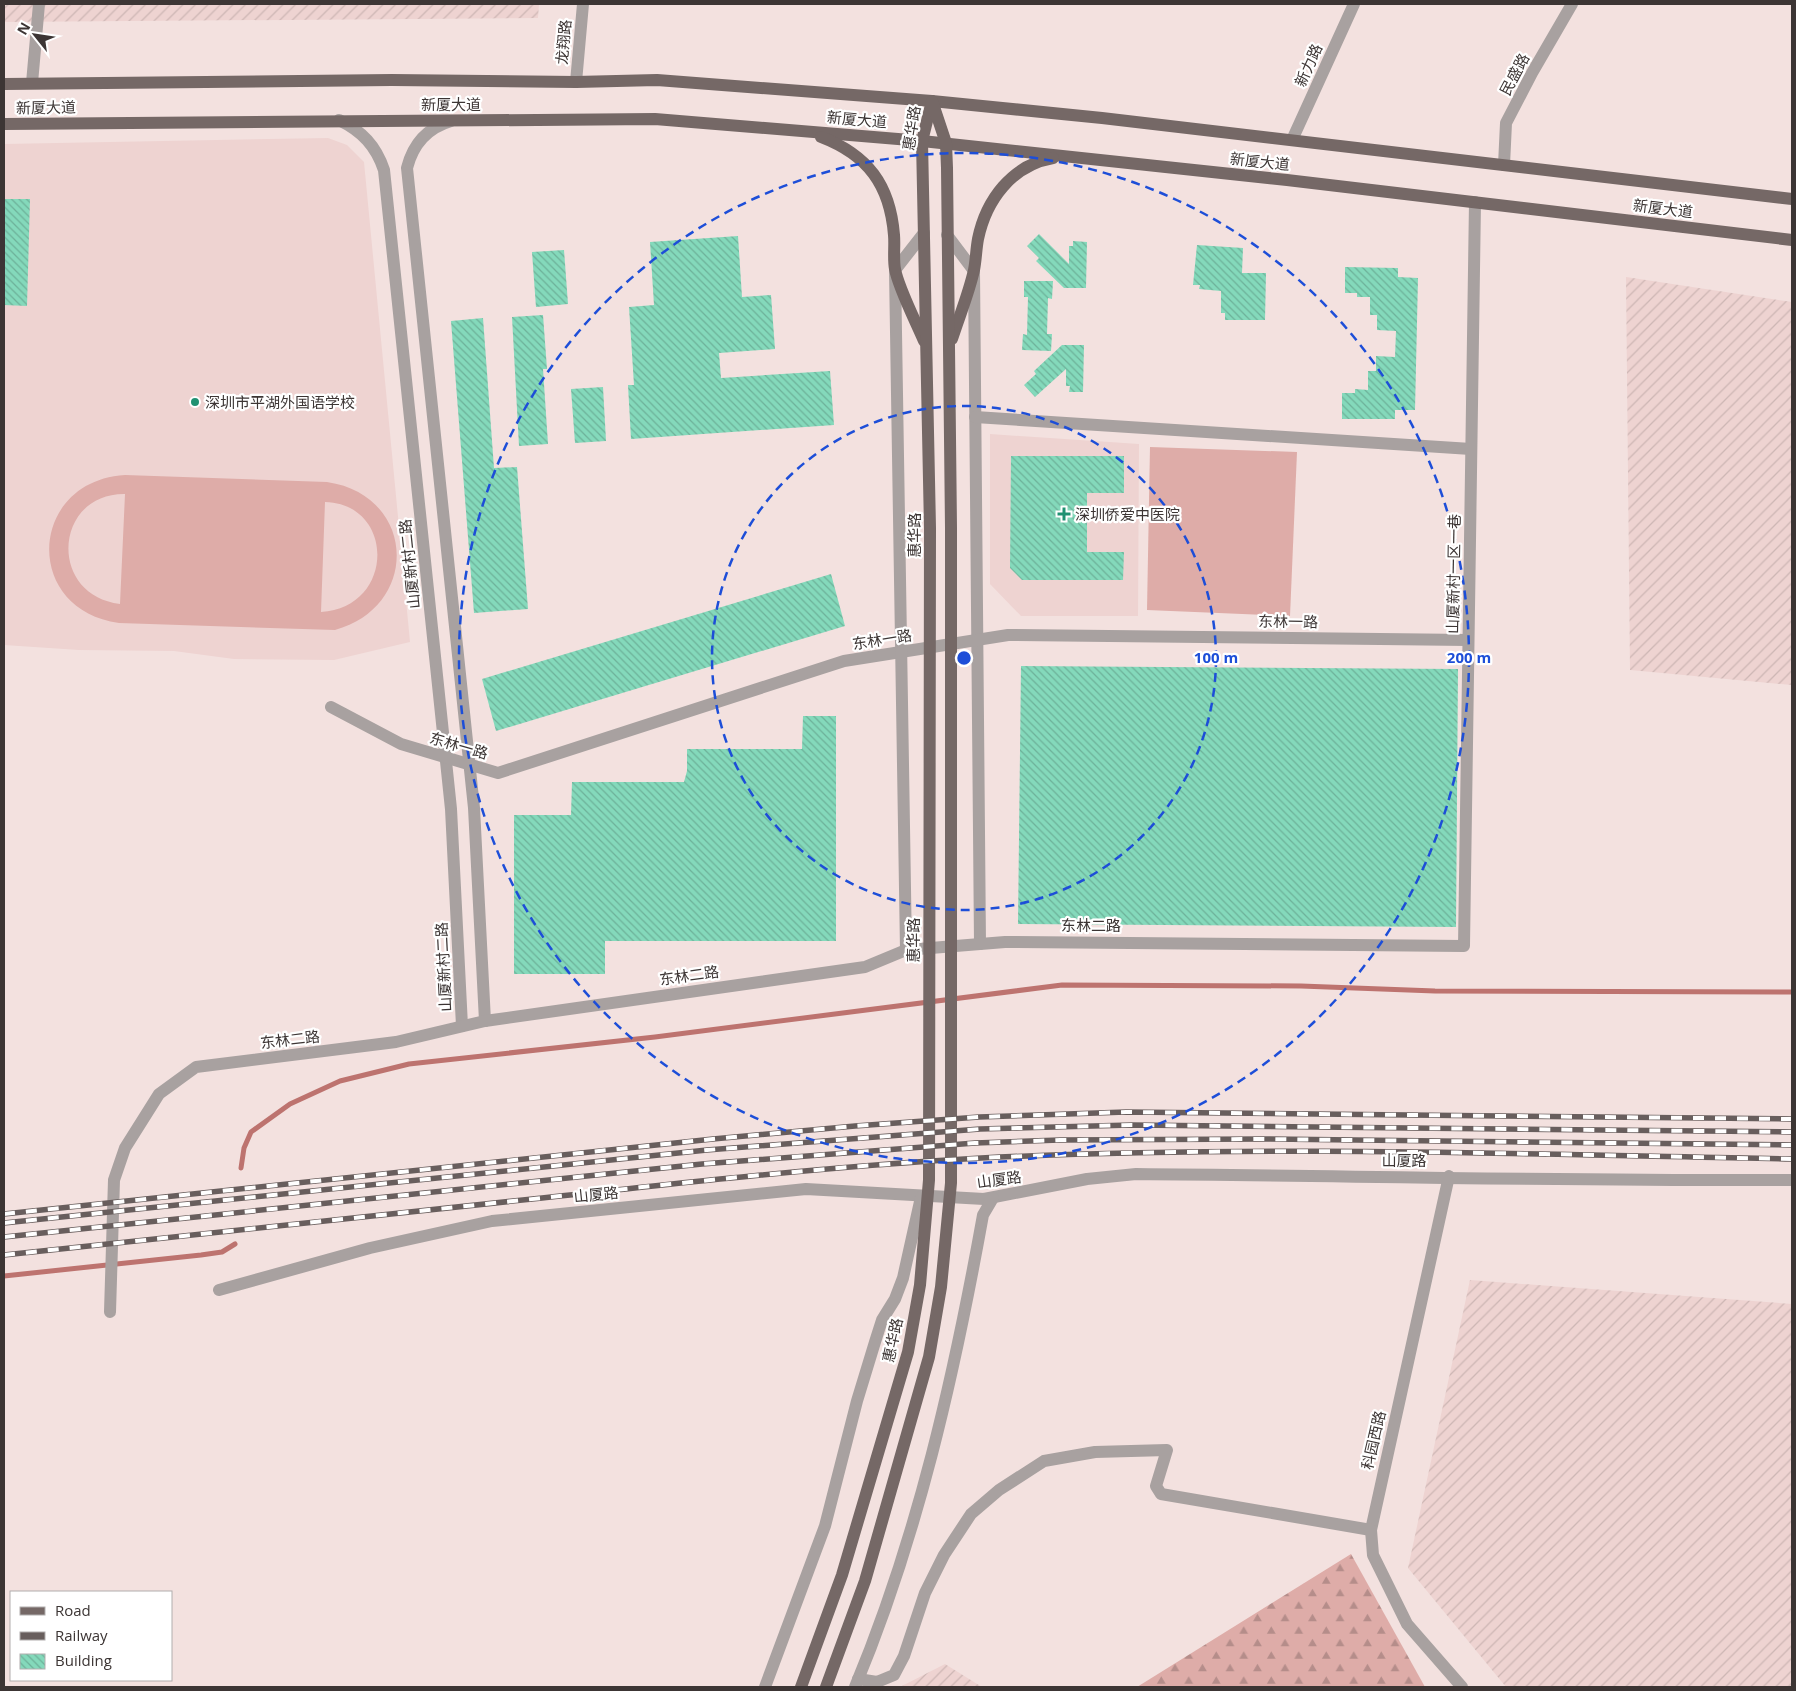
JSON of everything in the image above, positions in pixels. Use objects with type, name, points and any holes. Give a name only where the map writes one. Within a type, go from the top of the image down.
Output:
[{"type":"main road","name":"新厦大道","points":[[4,84],[352,80],[576,82],[657,80],[932,101],[1292,140],[1792,199]]},
{"type":"main road","name":"惠华路","points":[[801,1687],[842,1574],[905,1362],[920,1285],[929,1180],[930,528],[922,141],[932,101]]},
{"type":"main road","name":"惠华路","points":[[826,1687],[865,1581],[929,1357],[941,1287],[951,1183],[951,528],[946,143],[932,101]]},
{"type":"main road","name":"新厦大道","points":[[4,124],[339,120],[655,120],[946,143],[1475,202],[1792,240]]},
{"type":"main road","points":[[807,131],[838,143],[861,159],[878,179],[890,203],[894,234],[895,270],[926,348]]},
{"type":"main road","points":[[949,349],[974,271],[978,238],[988,209],[1003,185],[1020,170],[1041,160],[1064,156]]},
{"type":"street","points":[[32,83],[39,4]]},
{"type":"street","name":"龙翔路","points":[[576,82],[583,4]]},
{"type":"street","name":"新力路","points":[[1292,140],[1354,4]]},
{"type":"street","name":"民盛路","points":[[1504,165],[1506,123],[1532,73],[1572,4]]},
{"type":"street","name":"山厦新村二路","points":[[339,120],[356,130],[371,143],[384,170],[451,809],[462,1026]]},
{"type":"street","points":[[453,120],[426,133],[413,149],[407,168],[474,808],[485,1021]]},
{"type":"street","name":"山厦新村一区一巷","points":[[1464,946],[1475,202]]},
{"type":"street","points":[[906,950],[895,270],[924,233]]},
{"type":"street","points":[[947,236],[974,271],[980,944]]},
{"type":"street","points":[[975,417],[1472,449]]},
{"type":"street","name":"东林一路","points":[[331,707],[401,744],[498,773],[844,661],[1008,635],[1468,640]]},
{"type":"street","name":"东林二路","points":[[110,1312],[114,1180],[125,1148],[159,1094],[196,1066],[396,1042],[485,1021],[865,967],[906,950],[980,944],[1091,941],[1464,946]]},
{"type":"street","name":"山厦路","points":[[219,1290],[370,1248],[492,1221],[806,1189],[829,1189],[961,1200],[993,1198],[1087,1179],[1136,1174],[1448,1176],[1579,1181],[1792,1180]]},
{"type":"street","name":"科园西路","points":[[1448,1176],[1371,1530],[1374,1555],[1407,1624],[1462,1687]]},
{"type":"street","points":[[764,1687],[825,1526],[857,1401],[875,1342],[882,1320],[895,1300],[903,1278],[921,1197]]},
{"type":"street","points":[[993,1198],[983,1215],[948,1394],[910,1535],[879,1628],[856,1683],[878,1682],[894,1675],[904,1656],[925,1593],[944,1555],[971,1514],[1000,1490],[1044,1461],[1095,1452],[1167,1450],[1156,1486],[1161,1494],[1371,1530]]},
{"type":"shaded area","points":[[4,4],[539,4],[538,18],[4,22]]},
{"type":"shaded area","name":"深圳市平湖外国语学校","points":[[328,138],[347,145],[364,162],[410,642],[334,660],[234,659],[174,651],[79,650],[4,645],[4,144]]},
{"type":"shaded area","points":[[1626,277],[1792,302],[1792,685],[1630,670]]},
{"type":"shaded area","name":"深圳侨爱中医院","points":[[990,434],[1139,444],[1138,616],[1021,616],[990,584]]},
{"type":"shaded area","points":[[1470,1280],[1792,1304],[1792,1687],[1506,1687],[1408,1568]]},
{"type":"shaded area","points":[[945,1664],[982,1687],[900,1687]]},
{"type":"green space","points":[[1150,447],[1297,452],[1290,616],[1147,610]]},
{"type":"green space","points":[[125,475],[327,482],[356,491],[378,507],[391,528],[397,552],[394,576],[383,599],[363,617],[335,630],[119,623],[87,613],[65,595],[53,572],[49,546],[55,521],[70,499],[93,483]],"holes":[[[125,494],[120,604],[96,597],[80,583],[71,565],[68,545],[73,526],[84,510],[101,498]],[[325,502],[348,507],[365,519],[374,537],[377,556],[374,576],[363,593],[345,606],[321,612]]]},
{"type":"green space","points":[[1351,1554],[1425,1687],[1137,1687]]},
{"type":"building","points":[[4,199],[30,199],[27,306],[4,305]]},
{"type":"building","points":[[1039,234],[1069,264],[1069,246],[1073,246],[1073,241],[1087,242],[1086,288],[1064,288],[1036,261],[1039,258],[1027,246]]},
{"type":"building","points":[[738,236],[742,297],[771,295],[775,349],[719,353],[721,378],[830,371],[834,425],[631,439],[628,385],[634,385],[629,307],[654,305],[650,242]]},
{"type":"building","points":[[1197,245],[1243,248],[1242,273],[1266,273],[1265,320],[1225,320],[1225,313],[1221,313],[1221,291],[1199,289],[1200,285],[1193,285]]},
{"type":"building","points":[[564,250],[568,304],[536,307],[532,252]]},
{"type":"building","points":[[1345,267],[1398,268],[1398,277],[1418,278],[1415,410],[1395,410],[1395,419],[1342,419],[1342,393],[1355,393],[1355,389],[1368,390],[1368,371],[1376,371],[1376,356],[1395,357],[1396,331],[1377,330],[1377,315],[1370,315],[1370,297],[1357,297],[1357,293],[1345,293]]},
{"type":"building","points":[[1024,281],[1053,281],[1052,299],[1048,298],[1047,334],[1052,334],[1051,351],[1022,350],[1023,334],[1027,335],[1028,297],[1024,297]]},
{"type":"building","points":[[543,315],[547,369],[543,369],[548,444],[519,446],[512,317]]},
{"type":"building","points":[[483,318],[494,468],[517,467],[528,609],[474,613],[451,321]]},
{"type":"building","points":[[1062,345],[1084,345],[1083,392],[1069,392],[1070,386],[1066,386],[1066,369],[1035,397],[1024,385],[1036,374],[1034,371]]},
{"type":"building","points":[[603,387],[606,441],[575,443],[571,389]]},
{"type":"building","points":[[1011,456],[1124,456],[1124,493],[1087,493],[1087,552],[1124,552],[1123,580],[1022,580],[1010,568]]},
{"type":"building","points":[[831,574],[845,626],[496,731],[482,679]]},
{"type":"building","points":[[1021,666],[1458,669],[1456,927],[1018,924]]},
{"type":"building","points":[[803,716],[836,716],[836,941],[605,941],[605,974],[514,974],[514,815],[571,815],[572,782],[684,782],[687,771],[687,749],[802,749]]},
{"type":"waterway","points":[[241,1168],[244,1148],[251,1132],[290,1104],[340,1081],[409,1064],[655,1037],[1062,985],[1301,986],[1435,991],[1792,992]]},
{"type":"waterway","points":[[4,1276],[201,1255],[222,1252],[235,1244]]},
{"type":"railway","points":[[4,1214],[713,1139],[979,1117],[1126,1112],[1792,1119]]},
{"type":"railway","points":[[4,1223],[707,1150],[980,1129],[1132,1125],[1792,1132]]},
{"type":"railway","points":[[4,1237],[702,1164],[975,1143],[1060,1140],[1264,1139],[1792,1145]]},
{"type":"railway","points":[[4,1255],[706,1180],[871,1165],[981,1158],[1083,1154],[1286,1151],[1792,1159]]},
{"type":"place","name":"深圳市平湖外国语学校","points":[[195,402]]},
{"type":"place","name":"深圳侨爱中医院","points":[[1064,514]]}]
